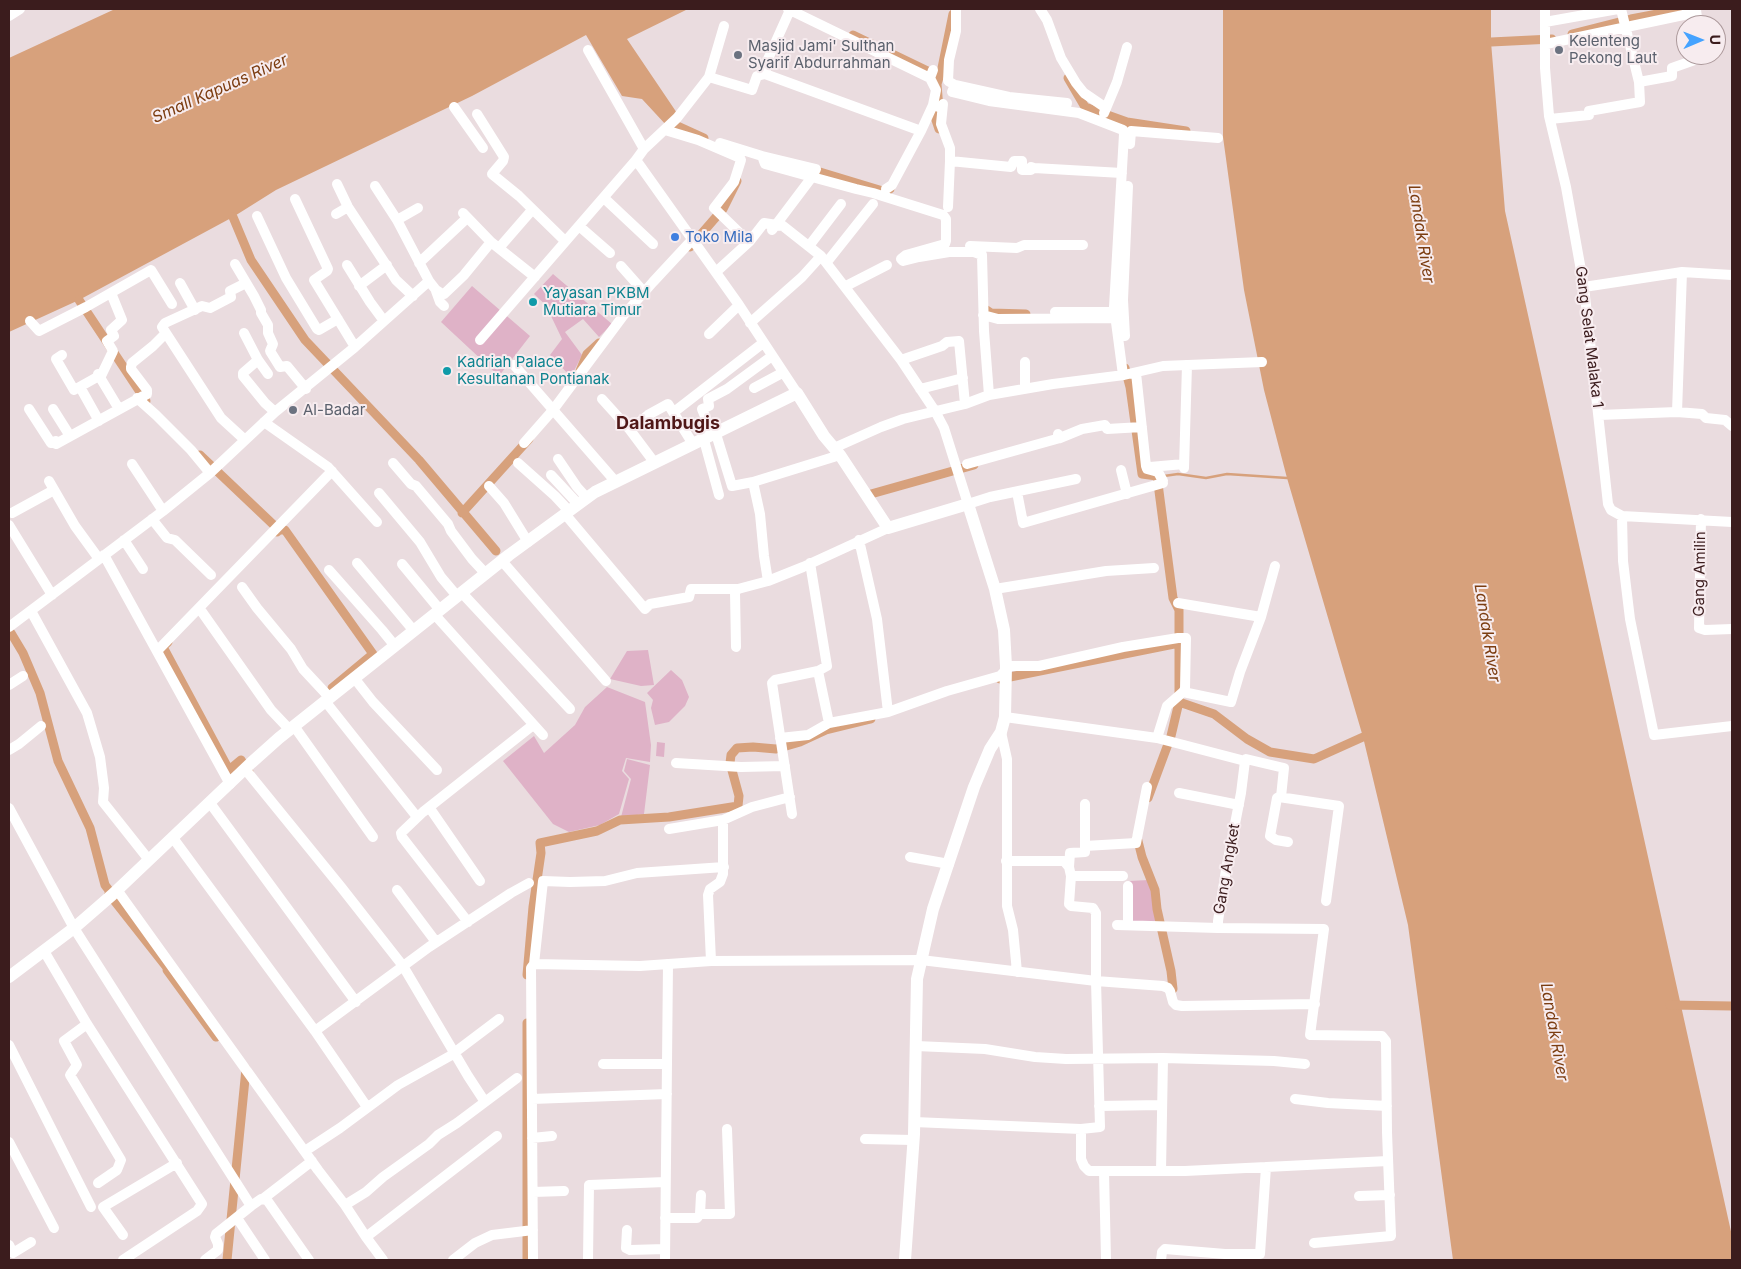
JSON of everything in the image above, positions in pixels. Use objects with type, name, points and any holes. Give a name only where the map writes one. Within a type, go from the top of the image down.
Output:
[{"type":"street","points":[[9,16],[20,9]]},
{"type":"street","points":[[765,74],[768,59],[789,9],[932,74],[940,105],[941,124],[950,148],[948,207]]},
{"type":"street","points":[[956,9],[956,31],[949,60],[948,81],[953,88],[988,101],[1008,100],[1066,107],[1127,130],[1218,138]]},
{"type":"street","points":[[1040,9],[1047,20],[1072,85],[1106,108]]},
{"type":"street","name":"Gang Selat Malaka 1","points":[[1545,9],[1546,92],[1584,287],[1608,504],[1611,510],[1622,516]]},
{"type":"street","points":[[1546,22],[1620,9],[1639,82],[1640,102],[1589,111],[1588,115],[1550,119]]},
{"type":"street","points":[[1546,39],[1624,27],[1693,12],[1696,9]]},
{"type":"street","points":[[480,340],[604,198],[644,149],[677,118],[709,77],[724,26]]},
{"type":"street","points":[[1101,121],[1117,82],[1127,47]]},
{"type":"street","points":[[588,50],[644,149]]},
{"type":"street","points":[[1639,82],[1672,76],[1672,68],[1680,65]]},
{"type":"street","points":[[709,77],[752,90],[757,76],[765,74],[921,131]]},
{"type":"street","points":[[886,190],[892,185],[921,131],[940,105]]},
{"type":"street","points":[[454,107],[483,148]]},
{"type":"street","points":[[477,114],[504,157],[492,174],[519,196],[566,241]]},
{"type":"street","points":[[665,129],[740,158],[734,182],[716,205],[718,213],[746,240],[746,244]]},
{"type":"street","points":[[1123,207],[1124,134],[1127,130]]},
{"type":"street","points":[[1127,130],[1115,316],[1142,427],[1144,468]]},
{"type":"street","points":[[711,146],[713,141],[762,156],[816,169],[774,228]]},
{"type":"street","points":[[636,160],[739,305],[782,373],[888,528]]},
{"type":"street","points":[[950,161],[1011,167],[1014,161],[1022,161],[1022,170],[1031,170],[1031,167],[1122,174]]},
{"type":"street","points":[[812,177],[943,215],[946,219],[946,241],[944,244],[906,255],[902,260],[961,250],[1017,248],[1024,245],[1083,245]]},
{"type":"street","points":[[337,184],[348,207],[396,280],[413,296]]},
{"type":"street","points":[[375,186],[397,220],[429,281],[436,290],[440,302],[444,306]]},
{"type":"street","points":[[604,198],[653,244]]},
{"type":"street","points":[[295,200],[328,268],[327,271],[314,280],[355,347]]},
{"type":"street","points":[[809,246],[841,204]]},
{"type":"street","points":[[750,323],[824,259],[873,204]]},
{"type":"street","points":[[336,214],[348,207]]},
{"type":"street","points":[[397,220],[418,208]]},
{"type":"street","points":[[436,290],[444,294],[532,210]]},
{"type":"street","points":[[419,262],[465,215],[495,245],[535,277]]},
{"type":"street","points":[[257,216],[286,278],[316,329],[319,330],[338,319]]},
{"type":"street","points":[[716,272],[746,244],[764,223],[774,228],[783,226],[824,259],[846,286],[901,360],[944,428],[995,589],[1004,630],[1005,717],[1001,732],[990,749],[974,788],[933,909],[916,987],[914,1140],[905,1260]]},
{"type":"street","points":[[578,226],[610,253]]},
{"type":"street","points":[[524,443],[553,410],[623,316],[644,292],[695,244]]},
{"type":"street","points":[[961,250],[980,253],[982,256],[983,315],[989,395]]},
{"type":"street","points":[[1120,259],[1123,353]]},
{"type":"street","points":[[235,264],[262,310],[261,313],[268,325],[268,333],[273,344],[270,351],[280,367],[287,366],[306,388]]},
{"type":"street","points":[[347,264],[359,286],[384,321]]},
{"type":"street","points":[[359,286],[387,265]]},
{"type":"street","points":[[846,286],[887,265]]},
{"type":"street","points":[[621,266],[644,292]]},
{"type":"street","points":[[30,322],[39,331],[151,270],[172,304]]},
{"type":"street","points":[[1584,287],[1682,272],[1732,275]]},
{"type":"street","points":[[1677,412],[1682,272]]},
{"type":"street","points":[[9,627],[163,511],[211,472],[275,412],[355,347],[429,281]]},
{"type":"street","points":[[180,283],[195,310]]},
{"type":"street","points":[[244,440],[221,418],[199,381],[162,327],[165,323],[204,306],[210,308],[231,297],[230,291],[246,283]]},
{"type":"street","points":[[62,355],[56,359],[74,390],[99,376],[113,351],[107,341],[114,336],[111,330],[122,320],[111,293]]},
{"type":"street","points":[[709,334],[739,305]]},
{"type":"street","points":[[983,315],[998,319],[1115,316]]},
{"type":"street","points":[[29,409],[51,443],[56,440],[57,444],[99,421],[140,397],[147,390],[131,369],[132,363],[153,346],[166,332]]},
{"type":"street","points":[[244,333],[258,360],[268,374]]},
{"type":"street","points":[[901,360],[942,346],[947,342],[959,340],[965,404]]},
{"type":"street","points":[[674,412],[762,343]]},
{"type":"street","points":[[719,495],[706,439],[702,410],[710,405],[708,400],[739,382],[772,356]]},
{"type":"street","points":[[258,360],[243,373],[243,376],[275,412]]},
{"type":"street","points":[[1025,389],[1026,362]]},
{"type":"street","points":[[630,430],[648,415],[667,404],[706,439],[731,485],[734,486],[753,482],[837,451],[881,427],[965,404],[989,395],[1129,374],[1163,366],[1262,362]]},
{"type":"street","points":[[514,365],[615,482]]},
{"type":"street","points":[[1144,468],[1184,466],[1187,365]]},
{"type":"street","points":[[754,388],[782,373]]},
{"type":"street","points":[[99,376],[119,409]]},
{"type":"street","points":[[920,389],[963,378]]},
{"type":"street","points":[[80,387],[99,421]]},
{"type":"street","points":[[9,977],[74,928],[115,892],[174,838],[247,766],[292,728],[502,561],[575,507],[615,482],[797,393]]},
{"type":"street","points":[[140,397],[211,472]]},
{"type":"street","points":[[602,399],[630,430],[654,462]]},
{"type":"street","points":[[52,409],[70,436]]},
{"type":"street","points":[[1599,415],[1677,412],[1703,414],[1708,419],[1725,420],[1732,426]]},
{"type":"street","points":[[264,422],[332,471],[377,522]]},
{"type":"street","points":[[967,464],[1082,428],[1105,425],[1108,430],[1142,427]]},
{"type":"street","points":[[558,459],[578,487],[575,507]]},
{"type":"street","points":[[393,463],[411,484],[416,486],[448,524],[472,559],[486,574]]},
{"type":"street","points":[[518,463],[555,496],[575,507]]},
{"type":"street","points":[[132,464],[163,511]]},
{"type":"street","points":[[1017,492],[1023,523],[1127,494],[1161,479],[1152,471],[1144,468]]},
{"type":"street","points":[[1122,470],[1127,494]]},
{"type":"street","points":[[158,650],[332,471]]},
{"type":"street","points":[[551,474],[645,610],[650,604],[689,597],[691,589],[738,589],[768,581],[888,528],[990,497],[1076,479]]},
{"type":"street","points":[[753,482],[760,514],[768,581]]},
{"type":"street","points":[[12,513],[52,485],[76,526],[101,557],[158,650],[230,784]]},
{"type":"street","points":[[489,486],[504,503],[528,542]]},
{"type":"street","points":[[379,493],[420,542],[441,577],[570,709]]},
{"type":"street","points":[[1732,522],[1622,516],[1624,569],[1630,619],[1654,735],[1732,726]]},
{"type":"street","points":[[152,519],[167,538],[175,540],[211,575]]},
{"type":"street","name":"Gang Amilin","points":[[1700,519],[1699,628],[1705,630],[1732,629]]},
{"type":"street","points":[[9,525],[52,595]]},
{"type":"street","points":[[124,540],[143,569]]},
{"type":"street","points":[[859,540],[877,619],[888,712]]},
{"type":"street","points":[[502,561],[606,681]]},
{"type":"street","points":[[356,563],[414,631]]},
{"type":"street","points":[[792,814],[772,682],[781,678],[818,671],[826,668],[828,665],[810,563]]},
{"type":"street","points":[[402,564],[438,612],[543,735]]},
{"type":"street","points":[[1180,695],[1231,702],[1240,672],[1261,618],[1275,566]]},
{"type":"street","points":[[995,589],[1106,572],[1154,568]]},
{"type":"street","points":[[329,570],[395,646]]},
{"type":"street","points":[[242,587],[417,817]]},
{"type":"street","points":[[736,647],[735,592],[738,589]]},
{"type":"street","points":[[1178,603],[1261,618]]},
{"type":"street","points":[[31,611],[87,713],[100,757],[104,788],[103,802],[149,860]]},
{"type":"street","points":[[202,612],[271,710],[292,728],[373,837]]},
{"type":"street","points":[[1006,674],[1123,647],[1187,638],[1186,681],[1180,695],[1167,706],[1164,741]]},
{"type":"street","points":[[780,741],[812,734],[830,723],[888,712],[947,691],[1000,676],[1003,670],[1006,674]]},
{"type":"street","points":[[818,671],[830,723]]},
{"type":"street","points":[[9,685],[23,676]]},
{"type":"street","points":[[355,678],[373,702],[437,770]]},
{"type":"street","points":[[1005,717],[1164,741],[1245,761],[1246,759],[1284,768],[1281,796],[1277,798],[1270,836],[1276,840],[1288,842]]},
{"type":"street","points":[[468,922],[401,836],[402,831],[533,724]]},
{"type":"street","points":[[9,750],[41,726]]},
{"type":"street","points":[[1001,732],[1007,759],[1007,906],[1013,930],[1018,972]]},
{"type":"street","name":"Gang Angket","points":[[1245,761],[1218,928],[1324,929],[1310,1035],[1382,1036],[1385,1038],[1391,1236],[1314,1243]]},
{"type":"street","points":[[676,763],[686,762],[731,767],[785,766]]},
{"type":"street","points":[[247,766],[403,966],[485,1102]]},
{"type":"street","points":[[1085,846],[1136,843],[1147,787]]},
{"type":"street","points":[[1179,793],[1239,805]]},
{"type":"street","points":[[1281,796],[1339,806],[1326,901]]},
{"type":"street","points":[[669,829],[723,820],[752,807],[790,797]]},
{"type":"street","points":[[210,803],[356,1002]]},
{"type":"street","points":[[914,1122],[1081,1128],[1100,1127],[1097,1058],[1096,913],[1093,908],[1071,906],[1069,904],[1070,853],[1085,852],[1085,804]]},
{"type":"street","points":[[9,808],[74,928],[251,1206]]},
{"type":"street","points":[[429,808],[480,881]]},
{"type":"street","points":[[711,961],[708,892],[720,882],[724,867],[723,820]]},
{"type":"street","points":[[174,838],[315,1031],[367,1107]]},
{"type":"street","points":[[910,857],[949,864]]},
{"type":"street","points":[[1006,862],[1064,861],[1070,871]]},
{"type":"street","points":[[533,1260],[530,1230],[533,1192],[531,968],[534,964],[543,881],[604,881],[637,873],[724,867]]},
{"type":"street","points":[[1070,871],[1123,876]]},
{"type":"street","points":[[315,1031],[436,942],[529,883]]},
{"type":"street","points":[[1128,886],[1128,924]]},
{"type":"street","points":[[397,890],[436,942]]},
{"type":"street","points":[[115,892],[345,1205],[383,1260]]},
{"type":"street","points":[[1116,924],[1218,928]]},
{"type":"street","points":[[44,951],[87,1024],[202,1204],[201,1208],[123,1260]]},
{"type":"street","points":[[534,964],[640,966],[711,961],[921,960],[1096,981],[1163,986],[1170,991],[1173,1002],[1176,1005],[1182,1006],[1315,1004]]},
{"type":"street","points":[[665,1260],[668,964]]},
{"type":"street","points":[[305,1151],[398,1085],[454,1053],[499,1019]]},
{"type":"street","points":[[87,1024],[64,1041],[77,1065],[77,1068],[70,1075],[121,1160],[117,1170],[98,1183]]},
{"type":"street","points":[[9,1045],[91,1207]]},
{"type":"street","points":[[916,1046],[985,1049],[1058,1058],[1164,1058],[1274,1061],[1305,1064]]},
{"type":"street","points":[[1161,1171],[1164,1058]]},
{"type":"street","points":[[603,1064],[667,1064]]},
{"type":"street","points":[[345,1205],[366,1192],[438,1135],[517,1078]]},
{"type":"street","points":[[532,1099],[667,1094]]},
{"type":"street","points":[[1295,1099],[1387,1106]]},
{"type":"street","points":[[1099,1106],[1162,1104]]},
{"type":"street","points":[[1081,1128],[1082,1159],[1084,1166],[1089,1171],[1161,1171],[1388,1161]]},
{"type":"street","points":[[700,1214],[730,1214],[727,1129]]},
{"type":"street","points":[[366,1238],[497,1136]]},
{"type":"street","points":[[532,1138],[552,1136]]},
{"type":"street","points":[[865,1139],[914,1140]]},
{"type":"street","points":[[9,1142],[54,1228]]},
{"type":"street","points":[[206,1260],[218,1250],[216,1234],[312,1161]]},
{"type":"street","points":[[123,1235],[103,1207],[177,1163]]},
{"type":"street","points":[[1161,1260],[1162,1252],[1165,1249],[1224,1254],[1260,1254],[1266,1167]]},
{"type":"street","points":[[1104,1171],[1106,1260]]},
{"type":"street","points":[[588,1260],[588,1185],[665,1182]]},
{"type":"street","points":[[533,1192],[564,1191]]},
{"type":"street","points":[[665,1218],[697,1218],[700,1214],[701,1195]]},
{"type":"street","points":[[1359,1196],[1390,1195]]},
{"type":"street","points":[[264,1198],[308,1260]]},
{"type":"street","points":[[237,1218],[265,1260]]},
{"type":"street","points":[[454,1260],[482,1239],[496,1234],[530,1230]]},
{"type":"street","points":[[627,1230],[626,1248],[630,1250],[665,1249]]},
{"type":"street","points":[[9,1245],[13,1252],[31,1242]]},
{"type":"shaded area","points":[[553,274],[612,324],[599,337],[583,319],[565,332],[582,355],[571,377],[550,355],[562,339],[551,316],[552,311],[534,294]]},
{"type":"shaded area","points":[[472,286],[530,336],[499,376],[441,322]]},
{"type":"shaded area","points":[[648,650],[654,685],[641,686],[610,679],[627,651]]},
{"type":"shaded area","points":[[671,670],[682,680],[689,697],[685,706],[669,722],[655,725],[651,708],[653,700],[647,693]]},
{"type":"shaded area","points":[[607,687],[645,702],[651,745],[650,762],[626,758],[622,771],[629,779],[619,814],[600,825],[569,832],[553,824],[503,761],[534,736],[544,753],[575,725],[585,707]]},
{"type":"shaded area","points":[[657,742],[665,743],[664,757],[656,756]]},
{"type":"shaded area","points":[[627,759],[650,765],[644,814],[621,817],[631,779],[624,771]]},
{"type":"shaded area","points":[[1149,880],[1156,916],[1154,925],[1128,924],[1129,881]]},
{"type":"water","name":"Small Kapuas River","points":[[115,9],[688,9],[627,39],[679,116],[667,126],[642,99],[622,96],[586,35],[472,96],[276,190],[233,217],[79,300],[9,332],[9,58]]},
{"type":"water","name":"Landak River","points":[[1223,9],[1491,9],[1491,42],[1505,211],[1732,1236],[1732,1260],[1453,1260],[1408,925],[1363,737],[1287,478],[1264,390],[1244,290],[1223,137]]},
{"type":"waterway","points":[[1572,34],[1631,19],[1684,9]]},
{"type":"waterway","points":[[939,129],[934,114],[939,109],[937,84],[953,14]]},
{"type":"waterway","points":[[853,35],[938,76]]},
{"type":"waterway","points":[[1491,42],[1552,39]]},
{"type":"waterway","points":[[1068,78],[1085,107],[1127,122],[1186,131]]},
{"type":"waterway","points":[[1126,138],[1127,122]]},
{"type":"waterway","points":[[671,123],[704,138]]},
{"type":"waterway","points":[[810,169],[886,192],[890,189]]},
{"type":"waterway","points":[[690,247],[723,209],[737,181]]},
{"type":"waterway","points":[[233,217],[251,260],[305,340],[419,460],[496,551]]},
{"type":"waterway","points":[[79,300],[146,401]]},
{"type":"waterway","points":[[985,309],[991,313],[1026,314]]},
{"type":"waterway","points":[[580,371],[587,354],[599,343]]},
{"type":"waterway","points":[[1125,368],[1130,387],[1142,474],[1157,476],[1173,598],[1179,610],[1179,702],[1171,736],[1148,798]]},
{"type":"waterway","points":[[462,513],[529,439]]},
{"type":"waterway","points":[[200,455],[279,530],[277,532]]},
{"type":"waterway","points":[[871,494],[974,465]]},
{"type":"waterway","points":[[1164,476],[1178,474],[1206,478],[1227,474],[1287,478]]},
{"type":"waterway","points":[[279,530],[285,530],[373,654],[332,688]]},
{"type":"waterway","points":[[9,632],[23,653],[40,693],[58,761],[90,828],[105,885],[114,897]]},
{"type":"waterway","points":[[168,642],[163,647],[229,770],[241,760],[249,772]]},
{"type":"waterway","points":[[1000,679],[1179,643]]},
{"type":"waterway","points":[[1179,702],[1214,714],[1247,739],[1270,752],[1314,759],[1363,737]]},
{"type":"waterway","points":[[527,975],[533,907],[541,853],[540,843],[597,831],[620,820],[669,817],[738,806],[739,796],[730,763],[731,755],[737,748],[776,749],[800,742],[826,730],[871,719]]},
{"type":"waterway","points":[[1137,837],[1142,857],[1155,890],[1173,989]]},
{"type":"waterway","points":[[111,892],[109,894],[172,974]]},
{"type":"waterway","points":[[167,970],[216,1037]]},
{"type":"waterway","points":[[1670,1005],[1732,1006]]},
{"type":"waterway","points":[[527,1023],[527,1260]]},
{"type":"waterway","points":[[227,1260],[246,1069],[244,1067]]},
{"type":"place","name":"Kelenteng Pekong Laut","points":[[1559,50]]},
{"type":"place","name":"Masjid Jami' Sulthan Syarif Abdurrahman","points":[[738,55]]},
{"type":"place","name":"Toko Mila","points":[[675,237]]},
{"type":"place","name":"Yayasan PKBM Mutiara Timur","points":[[533,302]]},
{"type":"place","name":"Kadriah Palace Kesultanan Pontianak","points":[[447,371]]},
{"type":"place","name":"Al-Badar","points":[[293,410]]},
{"type":"district","name":"Dalambugis","points":[[668,424]]}]
